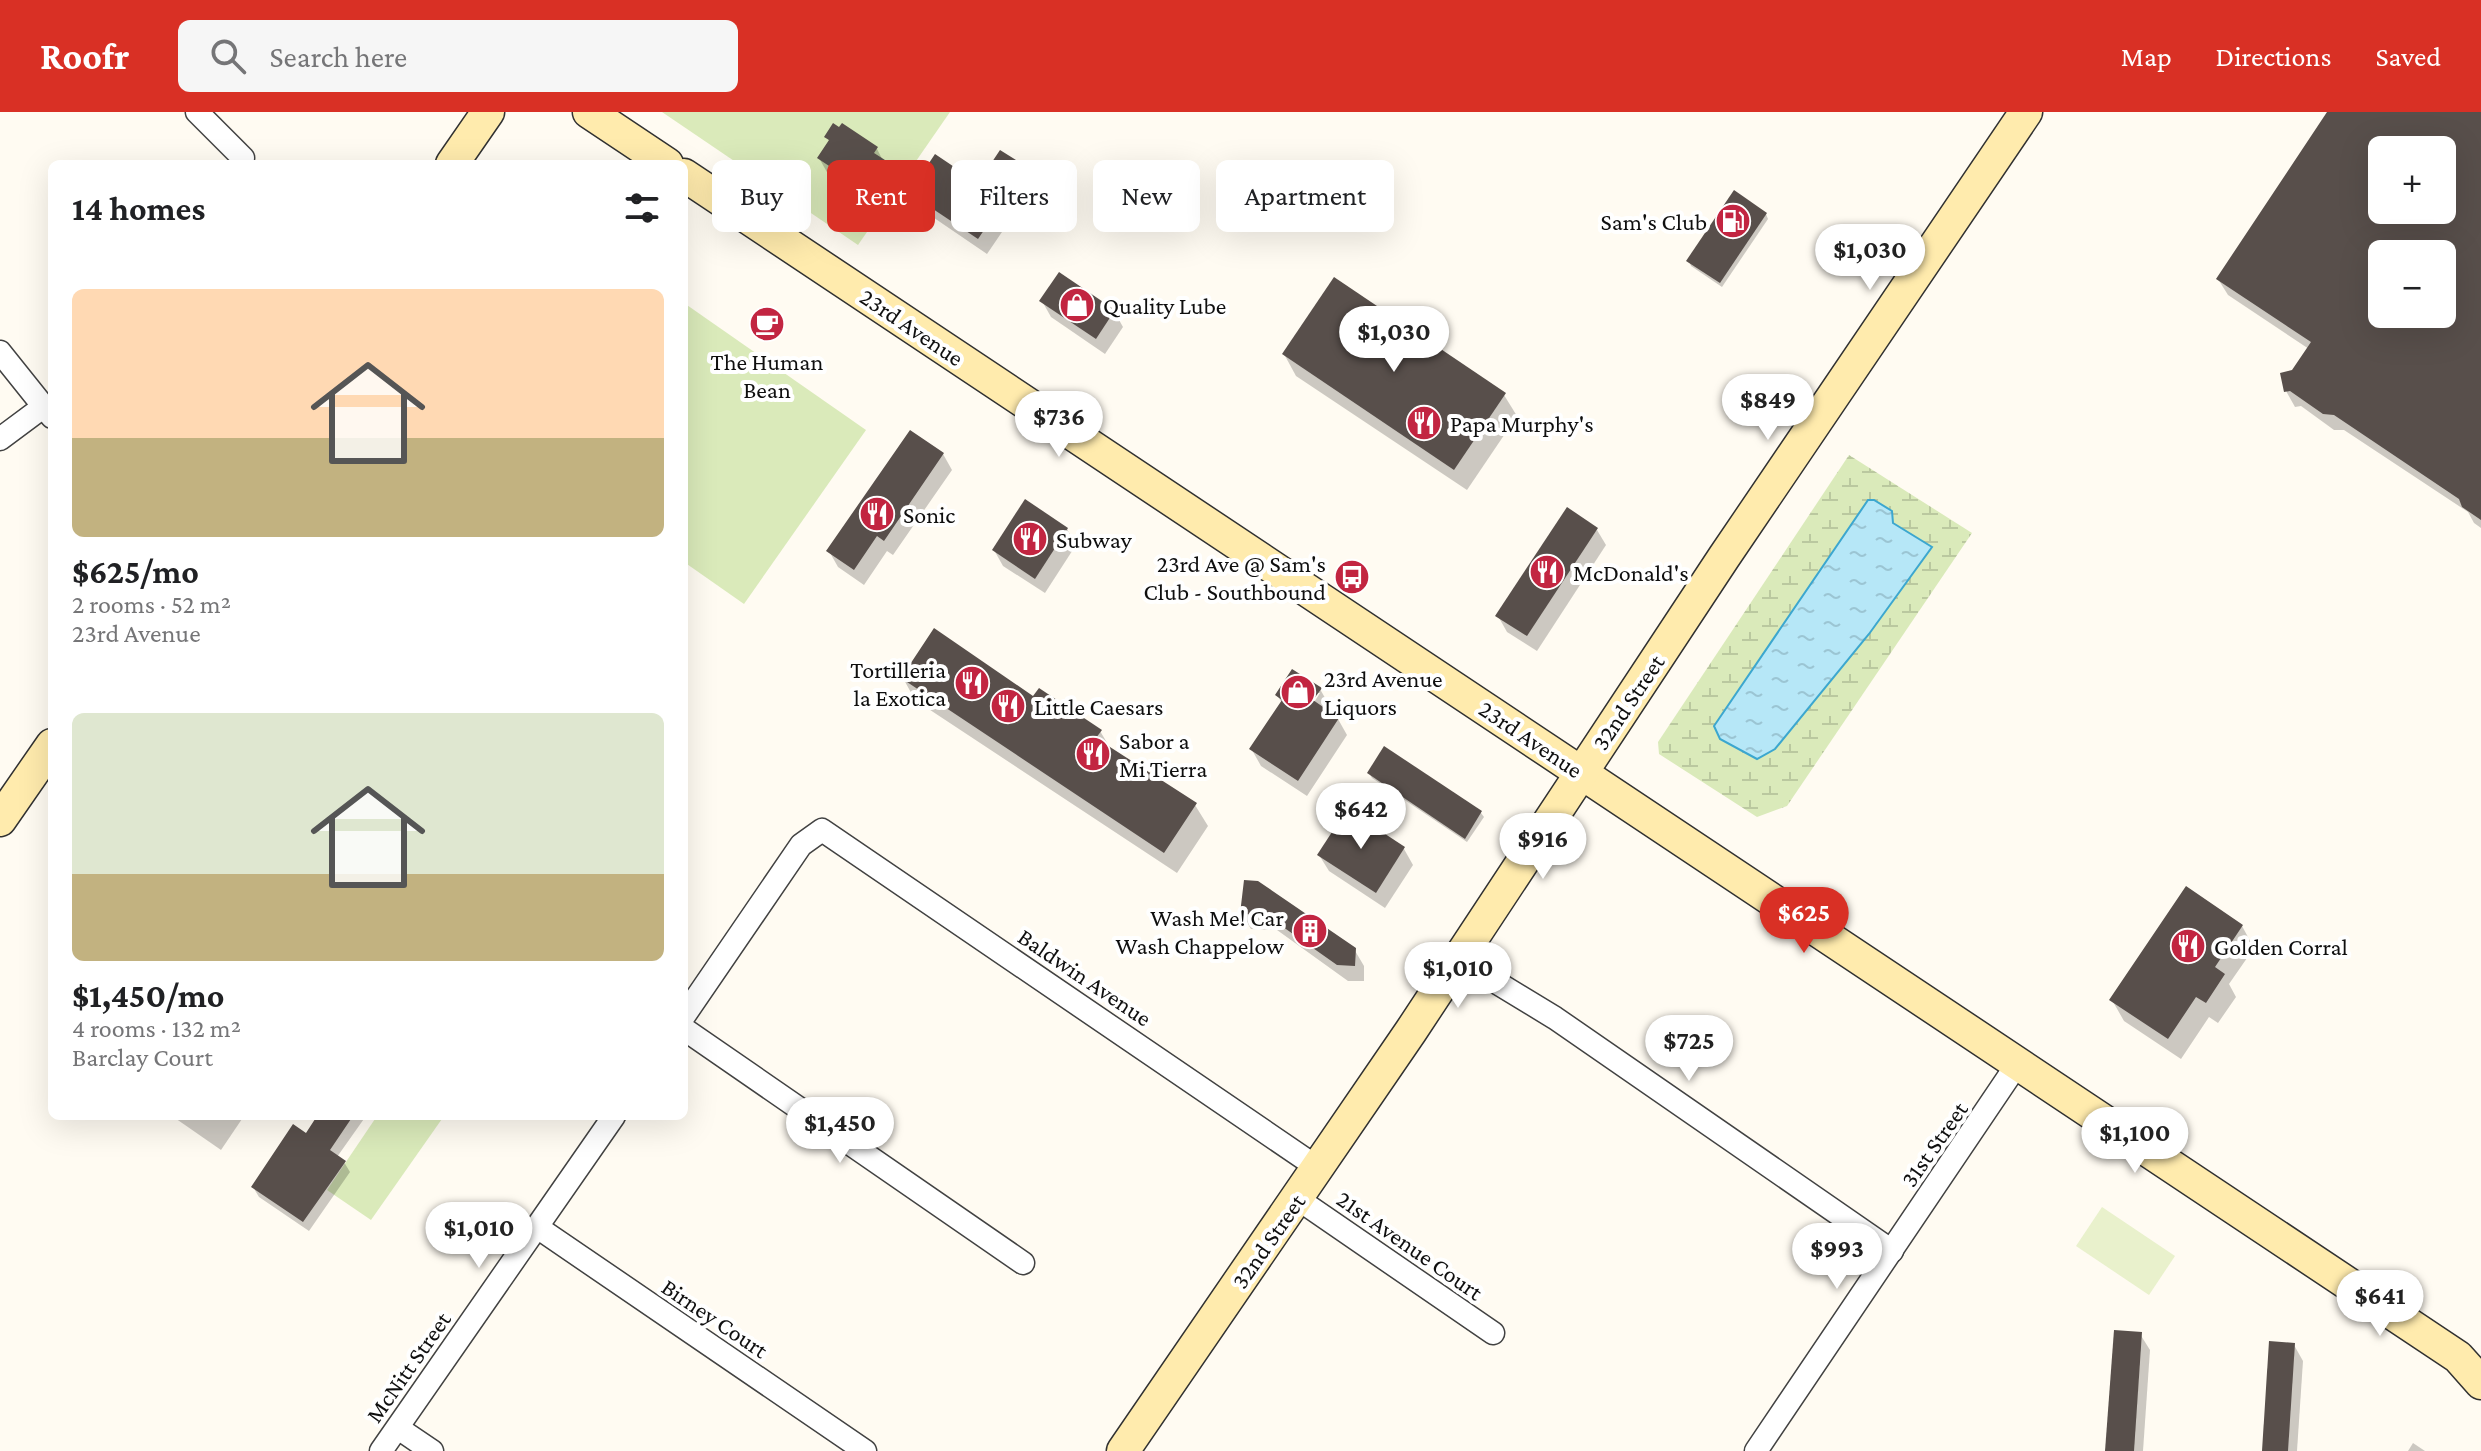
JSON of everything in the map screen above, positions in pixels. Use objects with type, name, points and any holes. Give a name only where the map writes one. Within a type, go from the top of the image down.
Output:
[{"type":"main road","points":[[455,160],[488,112]]},
{"type":"main road","points":[[589,112],[661,160]]},
{"type":"main road","name":"32nd Street","points":[[1132,1448],[1581,772],[2026,112]]},
{"type":"main road","name":"23rd Avenue","points":[[688,178],[2018,1063],[2470,1360],[2481,1383]]},
{"type":"main road","points":[[0,820],[48,751]]},
{"type":"street","points":[[197,112],[243,158]]},
{"type":"street","points":[[0,352],[47,412],[0,439]]},
{"type":"street","name":"Baldwin Avenue","points":[[688,1010],[801,845],[822,830],[1318,1168]]},
{"type":"street","points":[[1458,959],[1555,1018],[1892,1251]]},
{"type":"street","points":[[688,1032],[1023,1263]]},
{"type":"street","name":"31st Street","points":[[1756,1451],[2018,1063]]},
{"type":"street","name":"McNitt Street","points":[[381,1451],[611,1120]]},
{"type":"street","name":"21st Avenue Court","points":[[1298,1199],[1493,1333]]},
{"type":"street","name":"Birney Court","points":[[537,1227],[865,1451]]},
{"type":"street","points":[[398,1428],[432,1451]]},
{"type":"green space","points":[[662,112],[950,112],[917,160],[827,160],[827,224],[811,213],[811,160],[733,160]]},
{"type":"green space","points":[[839,232],[867,232],[858,245]]},
{"type":"green space","points":[[688,306],[866,430],[744,604],[688,565]]},
{"type":"green space","points":[[1849,455],[1972,533],[1787,806],[1757,817],[1659,754],[1658,742]]},
{"type":"green space","points":[[374,1120],[441,1120],[371,1220],[327,1190]]},
{"type":"green space","points":[[2102,1207],[2175,1256],[2149,1295],[2076,1246]]},
{"type":"water","points":[[1868,500],[1874,500],[1892,511],[1893,523],[1932,547],[1869,634],[1775,749],[1757,759],[1720,739],[1714,726]]},
{"type":"building","points":[[2327,112],[2481,112],[2481,520],[2462,507],[2459,499],[2334,415],[2323,414],[2290,391],[2284,392],[2280,373],[2292,370],[2311,342],[2216,279]]},
{"type":"building","points":[[833,123],[839,127],[842,123],[878,147],[874,153],[885,160],[827,160],[827,165],[817,158],[829,140],[824,137]]},
{"type":"building","points":[[1000,150],[1016,160],[993,160]]},
{"type":"building","points":[[935,154],[951,165],[951,221],[935,210],[935,160],[931,160]]},
{"type":"building","points":[[1734,190],[1767,213],[1720,283],[1686,261]]},
{"type":"building","points":[[968,232],[983,232],[978,239]]},
{"type":"building","name":"Quality Lube","points":[[1059,272],[1115,310],[1096,339],[1039,301]]},
{"type":"building","points":[[1334,277],[1506,393],[1454,470],[1282,354]]},
{"type":"building","name":"Sonic","points":[[910,430],[944,453],[884,541],[877,536],[854,570],[826,551]]},
{"type":"building","name":"Subway","points":[[1025,499],[1068,528],[1035,579],[992,550]]},
{"type":"building","name":"McDonald's","points":[[1567,507],[1598,528],[1527,636],[1495,616]]},
{"type":"building","points":[[934,628],[1033,696],[1039,688],[1102,730],[1096,738],[1197,803],[1164,853],[901,678]]},
{"type":"building","points":[[1292,669],[1322,688],[1313,700],[1339,718],[1298,781],[1249,749],[1282,700],[1275,695]]},
{"type":"building","points":[[1384,746],[1482,811],[1465,839],[1367,773]]},
{"type":"building","points":[[1347,809],[1405,847],[1376,893],[1317,855]]},
{"type":"building","name":"Wash Me! Car Wash Chappelow","points":[[1244,880],[1258,881],[1356,948],[1355,966],[1337,965],[1266,915],[1240,914]]},
{"type":"building","name":"Golden Corral","points":[[2186,886],[2243,925],[2215,967],[2225,974],[2206,1003],[2196,997],[2168,1039],[2109,1000]]},
{"type":"building","points":[[314,1120],[350,1120],[330,1150],[346,1161],[303,1222],[251,1187],[293,1124],[306,1133]]},
{"type":"building","points":[[2114,1330],[2142,1332],[2134,1451],[2105,1451]]},
{"type":"building","points":[[2269,1341],[2295,1343],[2288,1451],[2262,1451]]},
{"type":"place","name":"Sam's Club","points":[[1733,221]]},
{"type":"place","name":"Quality Lube","points":[[1077,305]]},
{"type":"place","name":"The Human Bean","points":[[767,324]]},
{"type":"place","name":"Papa Murphy's","points":[[1424,423]]},
{"type":"place","name":"Sonic","points":[[877,514]]},
{"type":"place","name":"Subway","points":[[1030,539]]},
{"type":"place","name":"McDonald's","points":[[1547,572]]},
{"type":"place","name":"23rd Ave @ Sam's Club - Southbound","points":[[1352,577]]},
{"type":"place","name":"Tortilleria la Exotica","points":[[972,683]]},
{"type":"place","name":"23rd Avenue Liquors","points":[[1298,692]]},
{"type":"place","name":"Little Caesars","points":[[1008,706]]},
{"type":"place","name":"Sabor a Mi Tierra","points":[[1093,754]]},
{"type":"place","name":"Wash Me! Car Wash Chappelow","points":[[1310,931]]},
{"type":"place","name":"Golden Corral","points":[[2188,946]]}]
